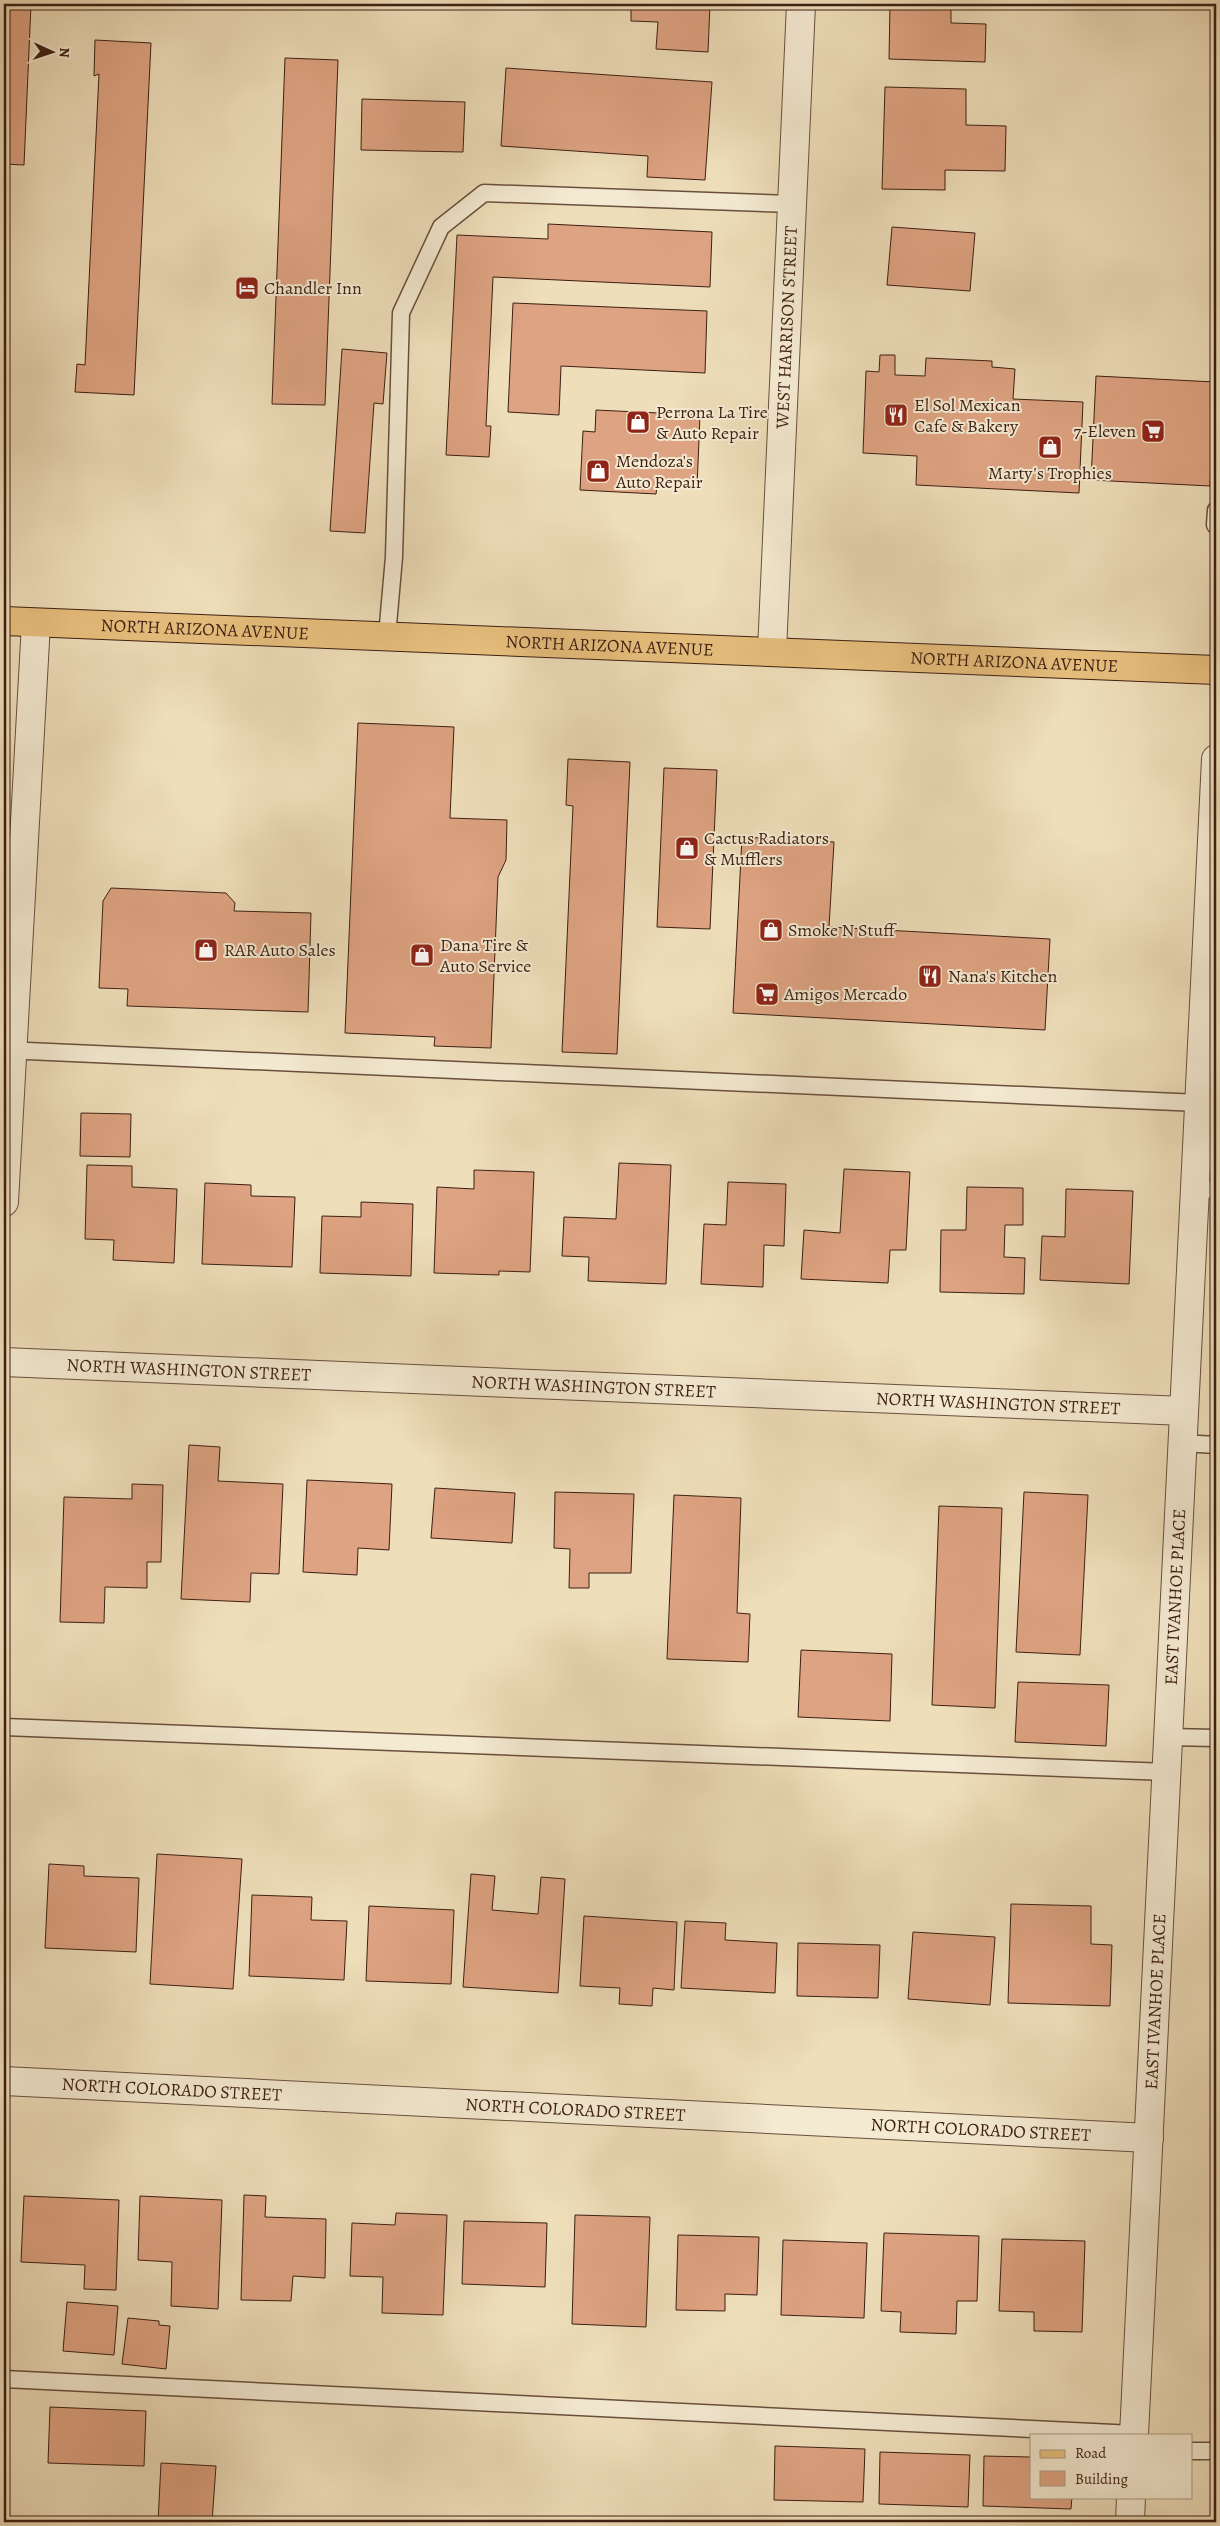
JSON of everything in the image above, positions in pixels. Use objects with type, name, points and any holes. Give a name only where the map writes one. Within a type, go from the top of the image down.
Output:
[{"type":"main road","name":"NORTH ARIZONA AVENUE","points":[[4,621],[1216,670]]},
{"type":"street","name":"WEST HARRISON STREET","points":[[772,651],[801,4]]},
{"type":"street","points":[[4,1202],[8,1050],[36,623]]},
{"type":"street","name":"EAST IVANHOE PLACE","points":[[1134,2434],[1182,1444],[1206,1189],[1199,1103],[1216,760]]},
{"type":"street","name":"NORTH WASHINGTON STREET","points":[[4,1362],[1184,1411]]},
{"type":"street","name":"NORTH COLORADO STREET","points":[[4,2081],[1149,2138]]},
{"type":"street","points":[[1130,2522],[1131,2498]]},
{"type":"lane","points":[[387,636],[394,557],[401,313],[441,227],[484,193],[792,204]]},
{"type":"lane","points":[[8,1050],[1199,1103]]},
{"type":"lane","points":[[1182,1444],[1216,1445]]},
{"type":"lane","points":[[4,1727],[1166,1772]]},
{"type":"lane","points":[[1168,1737],[1216,1738]]},
{"type":"lane","points":[[4,2379],[1134,2434]]},
{"type":"lane","points":[[1192,2451],[1216,2451]]},
{"type":"building","points":[[4,4],[31,4],[24,165],[4,164]]},
{"type":"building","points":[[631,4],[710,4],[708,52],[656,49],[658,22],[631,21]]},
{"type":"building","points":[[890,4],[951,4],[951,23],[986,24],[985,62],[889,59]]},
{"type":"building","points":[[95,40],[151,43],[134,395],[75,392],[77,364],[85,365],[99,74],[94,76]]},
{"type":"building","points":[[285,58],[338,60],[325,405],[272,404]]},
{"type":"building","points":[[506,68],[712,82],[705,180],[647,177],[648,156],[501,146]]},
{"type":"building","points":[[885,87],[966,89],[966,125],[1006,126],[1005,171],[945,170],[945,190],[882,189]]},
{"type":"building","points":[[362,99],[465,102],[463,152],[361,150]]},
{"type":"building","points":[[548,224],[712,232],[710,287],[493,277],[486,426],[491,426],[489,457],[446,455],[457,235],[548,239]]},
{"type":"building","points":[[892,227],[975,233],[970,291],[887,285]]},
{"type":"building","points":[[513,303],[707,311],[705,373],[561,366],[559,415],[508,412]]},
{"type":"building","points":[[342,349],[387,353],[383,404],[374,403],[365,533],[330,531]]},
{"type":"building","points":[[880,355],[895,355],[895,375],[925,376],[926,358],[992,361],[992,367],[1015,369],[1013,399],[1083,402],[1079,493],[916,485],[917,456],[863,453],[866,371],[879,372]]},
{"type":"building","name":"7-Eleven","points":[[1096,376],[1215,382],[1210,486],[1091,480]]},
{"type":"building","points":[[596,410],[700,415],[697,488],[657,486],[656,494],[580,490],[583,431],[595,432]]},
{"type":"building","name":"Dana Tire & Auto Service","points":[[358,723],[454,727],[450,818],[507,820],[506,860],[498,877],[491,1048],[434,1046],[435,1037],[345,1033]]},
{"type":"building","points":[[568,759],[630,762],[617,1054],[562,1052],[573,806],[566,805]]},
{"type":"building","name":"Cactus Radiators & Mufflers","points":[[664,768],[717,770],[710,929],[657,927]]},
{"type":"building","points":[[742,837],[834,842],[829,927],[1050,939],[1045,1030],[733,1013]]},
{"type":"building","name":"RAR Auto Sales","points":[[111,888],[226,893],[235,903],[234,911],[311,913],[308,1012],[127,1006],[128,989],[99,988],[103,901]]},
{"type":"building","points":[[81,1113],[131,1114],[130,1157],[80,1156]]},
{"type":"building","points":[[619,1163],[671,1165],[666,1284],[588,1281],[589,1257],[562,1256],[564,1217],[616,1219]]},
{"type":"building","points":[[87,1165],[132,1166],[132,1187],[177,1189],[174,1263],[113,1260],[114,1240],[85,1239]]},
{"type":"building","points":[[844,1169],[910,1172],[906,1250],[890,1250],[888,1283],[801,1279],[804,1230],[840,1233]]},
{"type":"building","points":[[474,1170],[534,1172],[530,1272],[499,1271],[499,1275],[434,1273],[437,1187],[474,1189]]},
{"type":"building","points":[[728,1182],[786,1184],[784,1246],[764,1245],[763,1287],[701,1284],[704,1224],[726,1225]]},
{"type":"building","points":[[205,1183],[251,1185],[251,1196],[295,1197],[292,1267],[202,1264]]},
{"type":"building","points":[[967,1187],[1023,1188],[1023,1225],[1005,1225],[1004,1257],[1025,1258],[1024,1294],[940,1292],[941,1230],[966,1230]]},
{"type":"building","points":[[1066,1189],[1133,1191],[1129,1284],[1040,1280],[1042,1236],[1065,1237]]},
{"type":"building","points":[[361,1202],[413,1204],[411,1276],[320,1273],[322,1216],[361,1217]]},
{"type":"building","points":[[189,1445],[220,1447],[218,1481],[283,1484],[279,1574],[251,1573],[250,1602],[181,1599]]},
{"type":"building","points":[[307,1480],[392,1484],[389,1550],[358,1548],[357,1575],[303,1572]]},
{"type":"building","points":[[132,1484],[163,1485],[161,1562],[147,1562],[147,1588],[105,1587],[104,1623],[60,1622],[64,1497],[132,1499]]},
{"type":"building","points":[[435,1488],[515,1493],[512,1543],[431,1538]]},
{"type":"building","points":[[555,1492],[634,1494],[631,1573],[589,1573],[589,1588],[569,1588],[570,1549],[554,1548]]},
{"type":"building","points":[[1024,1492],[1088,1495],[1080,1655],[1016,1652]]},
{"type":"building","points":[[674,1495],[741,1498],[737,1613],[750,1614],[748,1662],[667,1659]]},
{"type":"building","points":[[939,1506],[1002,1508],[995,1708],[932,1705]]},
{"type":"building","points":[[801,1650],[892,1654],[890,1721],[798,1717]]},
{"type":"building","points":[[1018,1682],[1109,1685],[1106,1746],[1015,1742]]},
{"type":"building","points":[[157,1854],[242,1859],[233,1989],[150,1984]]},
{"type":"building","points":[[49,1864],[84,1866],[84,1876],[139,1878],[136,1952],[45,1948]]},
{"type":"building","points":[[471,1874],[495,1876],[492,1910],[538,1914],[541,1877],[565,1879],[558,1993],[463,1987]]},
{"type":"building","points":[[252,1895],[312,1897],[311,1920],[347,1921],[344,1980],[249,1976]]},
{"type":"building","points":[[1011,1904],[1091,1906],[1091,1944],[1112,1945],[1110,2006],[1008,2003]]},
{"type":"building","points":[[369,1906],[454,1910],[451,1984],[366,1981]]},
{"type":"building","points":[[584,1916],[677,1922],[674,1990],[653,1988],[652,2006],[619,2004],[620,1988],[580,1986]]},
{"type":"building","points":[[685,1921],[726,1923],[725,1940],[777,1943],[775,1993],[681,1988]]},
{"type":"building","points":[[913,1932],[995,1937],[990,2005],[908,1999]]},
{"type":"building","points":[[798,1943],[880,1945],[878,1998],[797,1996]]},
{"type":"building","points":[[244,2195],[266,2196],[265,2217],[326,2219],[325,2278],[293,2276],[291,2301],[241,2300]]},
{"type":"building","points":[[24,2196],[119,2200],[116,2290],[84,2289],[85,2265],[21,2262]]},
{"type":"building","points":[[140,2196],[222,2200],[218,2309],[171,2306],[172,2262],[138,2260]]},
{"type":"building","points":[[396,2213],[447,2215],[443,2315],[382,2313],[383,2277],[350,2276],[352,2223],[395,2225]]},
{"type":"building","points":[[575,2215],[650,2217],[646,2327],[572,2324]]},
{"type":"building","points":[[464,2221],[547,2223],[545,2287],[462,2284]]},
{"type":"building","points":[[884,2233],[979,2236],[977,2301],[957,2301],[956,2334],[900,2332],[901,2312],[881,2311]]},
{"type":"building","points":[[678,2235],[759,2237],[757,2295],[725,2294],[725,2311],[676,2310]]},
{"type":"building","points":[[1002,2239],[1085,2241],[1082,2332],[1034,2331],[1034,2312],[999,2311]]},
{"type":"building","points":[[783,2240],[867,2243],[864,2318],[781,2315]]},
{"type":"building","points":[[67,2302],[118,2306],[114,2355],[63,2351]]},
{"type":"building","points":[[128,2318],[159,2321],[159,2325],[170,2326],[166,2369],[122,2364]]},
{"type":"building","points":[[50,2407],[146,2411],[144,2466],[48,2463]]},
{"type":"building","points":[[775,2446],[865,2449],[863,2502],[774,2500]]},
{"type":"building","points":[[880,2452],[970,2455],[968,2507],[879,2504]]},
{"type":"building","points":[[984,2456],[1030,2457],[1030,2498],[1072,2498],[1071,2509],[983,2506]]},
{"type":"building","points":[[161,2463],[216,2466],[212,2522],[158,2522]]},
{"type":"place","name":"Chandler Inn","points":[[247,288]]},
{"type":"place","name":"El Sol Mexican Cafe & Bakery","points":[[896,415]]},
{"type":"place","name":"Perrona La Tire & Auto Repair","points":[[638,422]]},
{"type":"place","name":"7-Eleven","points":[[1153,431]]},
{"type":"place","name":"Marty's Trophies","points":[[1050,447]]},
{"type":"place","name":"Mendoza's Auto Repair","points":[[598,471]]},
{"type":"place","name":"Cactus Radiators & Mufflers","points":[[687,848]]},
{"type":"place","name":"Smoke N Stuff","points":[[771,930]]},
{"type":"place","name":"RAR Auto Sales","points":[[206,950]]},
{"type":"place","name":"Dana Tire & Auto Service","points":[[422,955]]},
{"type":"place","name":"Nana's Kitchen","points":[[930,976]]},
{"type":"place","name":"Amigos Mercado","points":[[767,994]]}]
